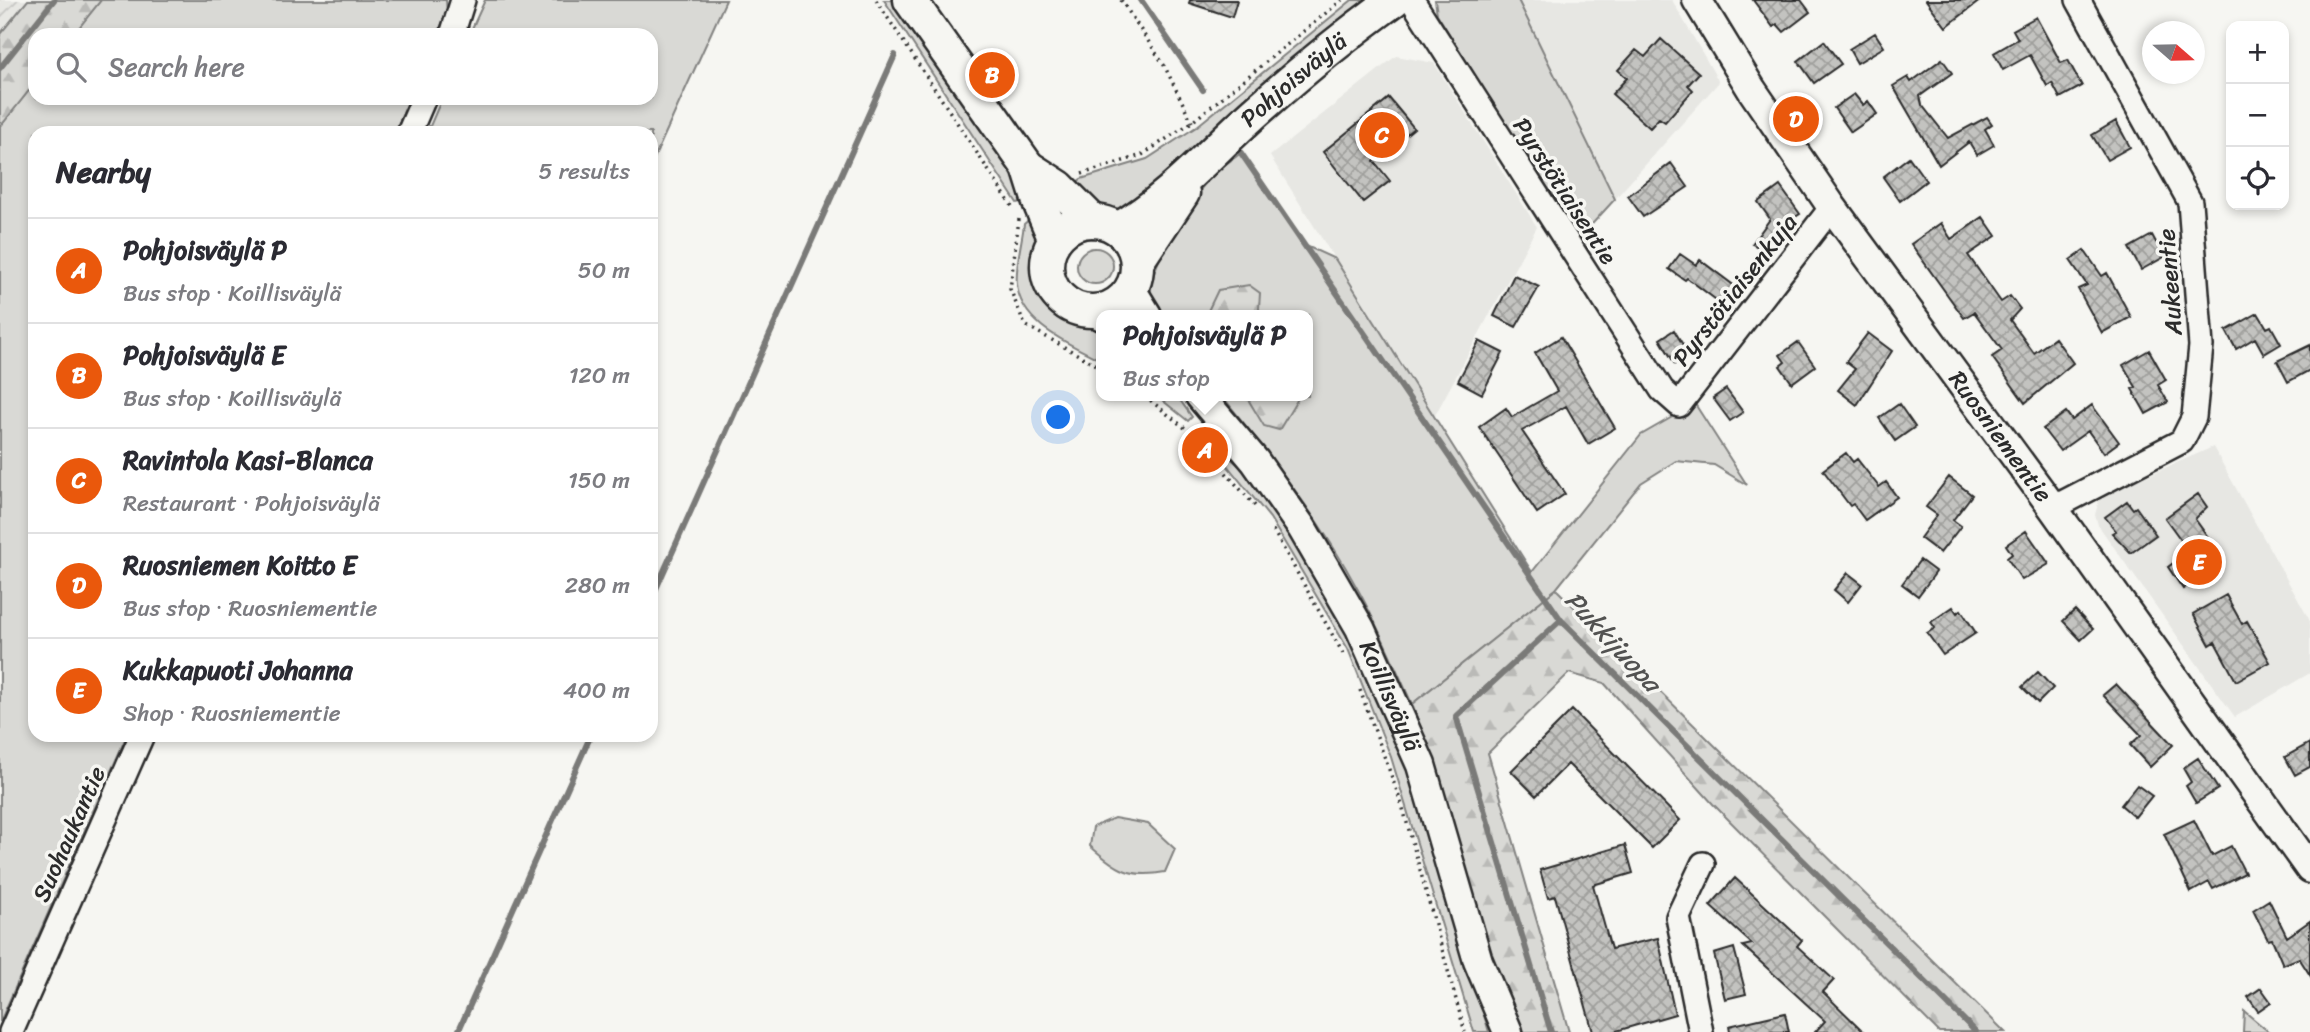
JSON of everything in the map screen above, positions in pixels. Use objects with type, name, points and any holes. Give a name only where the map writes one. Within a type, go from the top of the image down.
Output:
[{"type":"main road","points":[[911,0],[1028,167],[1055,240]]},
{"type":"main road","name":"Pohjoisväylä","points":[[1105,225],[1149,211],[1199,168],[1259,109],[1394,0]]},
{"type":"main road","points":[[1028,167],[1059,187],[1134,249],[1138,289],[1105,310]]},
{"type":"main road","name":"Pohjoisväylä","points":[[1138,289],[1199,168]]},
{"type":"main road","points":[[1096,313],[1070,306],[1052,288],[1047,264],[1055,240],[1065,229],[1078,223],[1105,225]]},
{"type":"street","points":[[454,28],[463,0]]},
{"type":"street","name":"Pyrstötiaisentie","points":[[1412,0],[1661,390],[1679,405]]},
{"type":"street","name":"Aukeentie","points":[[2053,508],[2182,441],[2194,417],[2201,346],[2190,202],[2078,0]]},
{"type":"street","name":"Ruosniementie","points":[[1705,3],[1832,207],[2053,508],[2310,869]]},
{"type":"street","points":[[412,126],[422,105]]},
{"type":"street","name":"Pyrstötiaisenkuja","points":[[1679,405],[1832,207]]},
{"type":"street","name":"Koillisväylä","points":[[1204,401],[1255,461],[1302,528],[1360,628],[1420,765],[1478,961],[1508,1032]]},
{"type":"street","name":"Suohaukantie","points":[[10,1032],[139,742]]},
{"type":"street","points":[[1701,1032],[1678,917],[1703,864]]},
{"type":"path","points":[[876,0],[1019,216],[1010,289],[1025,325],[1096,365]]},
{"type":"path","points":[[1121,0],[1164,65],[1192,122]]},
{"type":"path","points":[[1059,187],[1070,178],[1142,155],[1192,122],[1342,0]]},
{"type":"path","points":[[1151,401],[1191,433],[1261,513]]},
{"type":"path","points":[[1268,524],[1346,659]]},
{"type":"path","points":[[1357,682],[1402,805],[1465,1032]]},
{"type":"shaded area","points":[[0,0],[28,0],[0,34]]},
{"type":"shaded area","points":[[1518,0],[1672,0],[1719,82],[1615,199]]},
{"type":"shaded area","points":[[1396,56],[1434,63],[1537,227],[1434,417],[1270,156]]},
{"type":"shaded area","points":[[2213,447],[2310,621],[2310,673],[2235,717],[2098,525],[2095,515],[2099,500],[2105,494]]},
{"type":"green space","points":[[28,0],[101,0],[79,28],[28,28],[28,92],[0,127],[0,34]]},
{"type":"green space","points":[[101,0],[446,0],[447,13],[440,28],[79,28]]},
{"type":"green space","points":[[485,0],[726,0],[658,150],[658,126],[430,126],[439,105],[658,105],[658,28],[472,28]]},
{"type":"green space","points":[[884,0],[897,0],[1031,200],[1017,203]]},
{"type":"green space","points":[[1352,0],[1371,0],[1153,199],[1118,211],[1095,202],[1072,186],[1081,179],[1147,159],[1196,127]]},
{"type":"green space","points":[[1435,0],[1518,0],[1615,199],[1582,235],[1590,247],[1582,250],[1437,14]]},
{"type":"green space","points":[[28,92],[28,105],[407,105],[397,126],[28,126],[28,742],[124,742],[0,1022],[0,127]]},
{"type":"green space","points":[[1241,153],[1304,245],[1335,259],[1532,572],[1641,435],[1695,404],[1747,485],[1714,465],[1676,461],[1641,483],[1556,589],[1412,704],[1372,616],[1343,562],[1311,513],[1226,401],[1313,401],[1313,310],[1156,310],[1153,302],[1153,277],[1166,245],[1186,211],[1217,171]]},
{"type":"green space","points":[[1038,212],[1040,233],[1035,275],[1041,293],[1061,316],[1074,323],[1096,328],[1096,358],[1049,332],[1027,311],[1020,298],[1017,269],[1024,224]]},
{"type":"green space","points":[[1095,248],[1107,254],[1113,266],[1107,278],[1095,284],[1083,278],[1077,266],[1083,254]]},
{"type":"green space","points":[[1249,285],[1260,293],[1260,310],[1208,310],[1218,290]]},
{"type":"green space","points":[[1163,401],[1181,401],[1192,417],[1188,421]]},
{"type":"green space","points":[[1249,401],[1297,401],[1279,430],[1264,426]]},
{"type":"green space","points":[[1226,454],[1256,481],[1354,636],[1416,788],[1489,1032],[1474,1032],[1391,757],[1348,649],[1270,518],[1221,458]]},
{"type":"green space","points":[[1556,589],[2005,1032],[1939,1032],[1713,804],[1604,683],[1569,673],[1488,753],[1569,1032],[1519,1032],[1490,951],[1412,704]]},
{"type":"green space","points":[[1114,818],[1148,824],[1175,849],[1165,872],[1142,874],[1124,870],[1090,846],[1093,827]]},
{"type":"green space","points":[[2244,1011],[2269,1032],[2243,1032]]},
{"type":"building","points":[[1190,0],[1237,0],[1232,17],[1189,3]]},
{"type":"building","points":[[1753,0],[1801,0],[1810,12],[1784,32],[1777,24],[1773,27]]},
{"type":"building","points":[[1926,0],[1981,0],[1946,27]]},
{"type":"building","points":[[2036,17],[2061,63],[2068,60],[2082,86],[2060,98],[2052,83],[2047,86],[2030,55],[2003,70],[1994,53],[2018,39],[2013,30]]},
{"type":"building","points":[[1875,33],[1884,47],[1857,63],[1849,49]]},
{"type":"building","points":[[1661,39],[1699,73],[1688,85],[1693,90],[1665,122],[1659,118],[1650,128],[1612,94],[1627,78],[1618,70],[1636,50],[1645,57]]},
{"type":"building","points":[[1824,41],[1841,64],[1814,83],[1798,61]]},
{"type":"building","points":[[1942,59],[1952,73],[1920,96],[1922,105],[1948,138],[1987,117],[1992,124],[1985,129],[1994,145],[1977,155],[1969,142],[1939,165],[1893,86],[1908,77],[1911,82]]},
{"type":"building","points":[[1854,94],[1863,105],[1868,101],[1877,114],[1851,132],[1834,108]]},
{"type":"building","points":[[1389,98],[1414,128],[1374,161],[1390,181],[1363,202],[1323,152]]},
{"type":"building","points":[[2116,121],[2130,147],[2107,160],[2092,135]]},
{"type":"building","points":[[1909,157],[1926,181],[1900,201],[1883,177]]},
{"type":"building","points":[[1671,163],[1688,187],[1643,217],[1628,196]]},
{"type":"building","points":[[1780,186],[1800,214],[1780,227],[1784,232],[1770,253],[1752,244],[1770,219],[1758,202]]},
{"type":"building","points":[[1983,217],[1996,236],[1968,255],[2001,302],[2010,296],[2020,309],[2010,320],[2034,353],[2055,338],[2073,363],[2025,403],[1992,357],[2002,350],[1974,312],[1964,318],[1911,244],[1941,223],[1951,239]]},
{"type":"building","points":[[2152,235],[2164,257],[2141,270],[2129,248]]},
{"type":"building","points":[[2084,250],[2102,276],[2107,273],[2131,317],[2102,333],[2078,289],[2087,285],[2070,260]]},
{"type":"building","points":[[1680,254],[1696,265],[1700,260],[1740,290],[1727,308],[1687,278],[1685,280],[1669,269]]},
{"type":"building","points":[[1514,275],[1539,287],[1516,327],[1494,316]]},
{"type":"building","points":[[2258,313],[2267,328],[2271,326],[2281,344],[2264,354],[2255,338],[2236,349],[2226,331]]},
{"type":"building","points":[[1674,330],[1689,355],[1675,364],[1660,339]]},
{"type":"building","points":[[1868,333],[1892,351],[1857,405],[1838,390],[1855,369],[1846,362]]},
{"type":"building","points":[[1561,337],[1615,428],[1588,444],[1566,406],[1522,431],[1565,494],[1537,513],[1479,427],[1506,408],[1512,417],[1557,391],[1535,353]]},
{"type":"building","points":[[1479,341],[1503,353],[1482,394],[1458,381]]},
{"type":"building","points":[[1798,342],[1815,366],[1792,383],[1780,366],[1785,362],[1780,355]]},
{"type":"building","points":[[2310,345],[2310,370],[2288,382],[2277,361]]},
{"type":"building","points":[[2149,350],[2166,380],[2158,385],[2168,402],[2146,414],[2132,389],[2136,387],[2123,365]]},
{"type":"building","points":[[1726,389],[1743,412],[1730,421],[1713,398]]},
{"type":"building","points":[[1899,404],[1915,427],[1895,441],[1879,418]]},
{"type":"building","points":[[2092,405],[2119,442],[2104,453],[2088,431],[2060,451],[2043,429],[2066,412],[2072,420]]},
{"type":"building","points":[[1846,453],[1853,462],[1857,459],[1879,487],[1886,482],[1897,497],[1865,520],[1853,504],[1850,506],[1823,470]]},
{"type":"building","points":[[1949,477],[1972,495],[1953,520],[1961,526],[1940,553],[1920,538],[1937,515],[1926,507]]},
{"type":"building","points":[[2198,494],[2207,507],[2195,519],[2224,559],[2183,589],[2168,567],[2189,551],[2165,518]]},
{"type":"building","points":[[2127,501],[2133,509],[2136,507],[2156,535],[2131,553],[2112,533],[2116,531],[2105,517]]},
{"type":"building","points":[[2026,531],[2049,564],[2022,580],[2007,558],[2012,554],[2006,545]]},
{"type":"building","points":[[1920,560],[1936,572],[1918,596],[1902,584]]},
{"type":"building","points":[[1848,573],[1862,584],[1848,602],[1834,590]]},
{"type":"building","points":[[2226,595],[2242,624],[2247,621],[2270,662],[2236,681],[2215,642],[2210,645],[2193,614]]},
{"type":"building","points":[[1953,607],[1957,613],[1961,610],[1976,633],[1943,655],[1927,633],[1935,628],[1931,622]]},
{"type":"building","points":[[2075,610],[2093,629],[2081,640],[2063,621]]},
{"type":"building","points":[[2038,672],[2053,688],[2038,703],[2022,687]]},
{"type":"building","points":[[2116,684],[2173,745],[2150,767],[2130,745],[2141,735],[2103,695]]},
{"type":"building","points":[[1572,710],[1680,820],[1652,848],[1568,764],[1536,796],[1511,771]]},
{"type":"building","points":[[2310,743],[2310,767],[2295,775],[2285,757]]},
{"type":"building","points":[[2198,758],[2218,789],[2196,803],[2186,786],[2191,782],[2183,768]]},
{"type":"building","points":[[2137,785],[2152,796],[2135,817],[2121,805]]},
{"type":"building","points":[[2194,820],[2212,856],[2231,846],[2245,873],[2213,889],[2209,882],[2191,892],[2164,834]]},
{"type":"building","points":[[1625,845],[1633,873],[1593,885],[1611,949],[1658,938],[1675,1014],[1613,1032],[1593,1032],[1555,896],[1548,898],[1540,870]]},
{"type":"building","points":[[1735,878],[1802,940],[1797,946],[1834,980],[1823,992],[1864,1032],[1815,1032],[1825,1021],[1743,946],[1752,944],[1710,906]]},
{"type":"building","points":[[2269,900],[2287,937],[2310,921],[2310,975],[2299,958],[2283,965],[2272,939],[2268,940],[2253,910]]},
{"type":"building","points":[[1734,948],[1746,994],[1725,999],[1714,954]]},
{"type":"building","points":[[2261,988],[2271,1002],[2258,1011],[2248,997]]},
{"type":"building","points":[[1785,1013],[1789,1032],[1730,1032],[1729,1026]]},
{"type":"waterway","points":[[32,28],[54,0]]},
{"type":"waterway","name":"Pukkijuopa","points":[[1141,0],[1203,90]]},
{"type":"waterway","points":[[0,68],[28,33]]},
{"type":"waterway","points":[[658,584],[895,55]]},
{"type":"waterway","name":"Pukkijuopa","points":[[1241,153],[1561,620],[1976,1032]]},
{"type":"waterway","points":[[1551,1032],[1456,716],[1561,620]]},
{"type":"waterway","points":[[458,1032],[588,742]]},
{"type":"place","name":"Pohjoisväylä E","points":[[992,75]]},
{"type":"place","name":"Ruosniemen Koitto E","points":[[1796,119]]},
{"type":"place","name":"Ravintola Kasi-Blanca","points":[[1382,135]]},
{"type":"place","name":"Pohjoisväylä P","points":[[1205,450]]},
{"type":"place","name":"Kukkapuoti Johanna","points":[[2199,562]]}]
